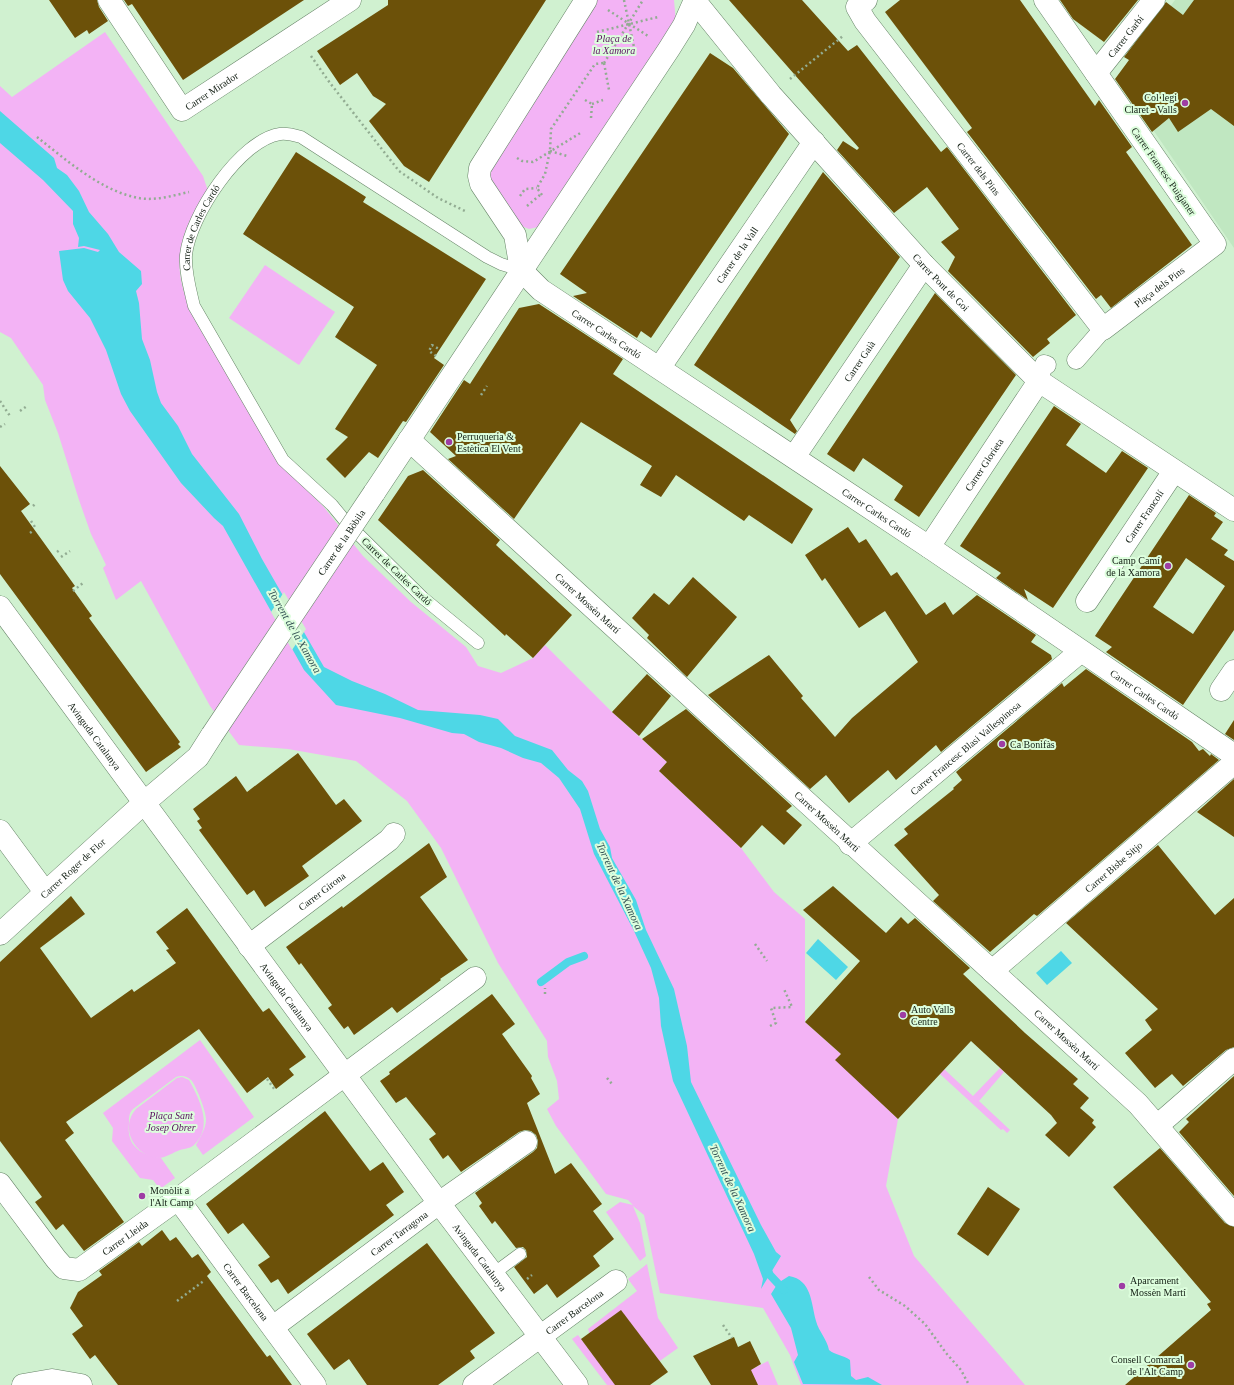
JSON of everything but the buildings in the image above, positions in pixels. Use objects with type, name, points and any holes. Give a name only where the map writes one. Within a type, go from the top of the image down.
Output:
[{"type":"street","name":"Carrer Mirador","points":[[109,0],[182,110],[350,0]]},
{"type":"street","points":[[521,270],[515,235],[481,184],[479,176],[480,168],[586,0]]},
{"type":"street","name":"Carrer Francesc Puigjaner","points":[[1045,0],[1215,244]]},
{"type":"street","name":"Carrer Garbí","points":[[1096,73],[1154,0]]},
{"type":"street","points":[[521,270],[669,49],[684,25],[695,1]]},
{"type":"street","name":"Carrer Pont de Goi","points":[[695,1],[771,95],[924,265],[1043,373],[1174,471],[1234,510]]},
{"type":"street","name":"Carrer dels Pins","points":[[857,18],[1103,329]]},
{"type":"street","name":"Carrer de la Vall","points":[[660,367],[814,142]]},
{"type":"street","name":"Plaça dels Pins","points":[[1103,329],[1215,244]]},
{"type":"street","name":"Carrer Gaià","points":[[794,457],[924,265]]},
{"type":"street","name":"Carrer Carles Cardó","points":[[521,270],[541,290],[660,367],[929,547],[1080,652],[1234,755]]},
{"type":"street","name":"Carrer de la Bòbila","points":[[145,802],[198,757],[521,270]]},
{"type":"street","points":[[1076,360],[1103,329]]},
{"type":"street","name":"Carrer Glorieta","points":[[929,547],[1043,373]]},
{"type":"street","name":"Carrer Mossèn Martí","points":[[409,440],[850,844],[1138,1104],[1234,1215]]},
{"type":"street","name":"Carrer Francolí","points":[[1087,601],[1174,471]]},
{"type":"street","name":"Avinguda Catalunya","points":[[0,607],[145,802],[161,828],[576,1385]]},
{"type":"street","name":"Carrer Francesc Blasi Vallespinosa","points":[[850,844],[1080,652]]},
{"type":"street","points":[[1221,690],[1234,671]]},
{"type":"street","name":"Carrer Bisbe Sitjo","points":[[992,971],[1234,763]]},
{"type":"street","name":"Carrer Roger de Flor","points":[[0,934],[145,802]]},
{"type":"street","points":[[0,831],[45,892]]},
{"type":"street","name":"Carrer Girona","points":[[249,946],[389,840],[394,834]]},
{"type":"street","points":[[344,1075],[475,978]]},
{"type":"street","points":[[1158,1126],[1234,1059]]},
{"type":"street","name":"Carrer Lleida","points":[[0,1184],[56,1259],[69,1270],[79,1270],[178,1199],[344,1075]]},
{"type":"street","name":"Carrer Tarragona","points":[[273,1327],[439,1203],[526,1142]]},
{"type":"street","name":"Carrer Barcelona","points":[[178,1199],[315,1385]]},
{"type":"street","name":"Carrer Barcelona","points":[[474,1385],[616,1281]]},
{"type":"street","points":[[23,1385],[52,1380],[81,1385]]},
{"type":"lane","name":"Carrer de Carles Cardó","points":[[478,643],[423,598],[332,505],[283,460],[194,306],[188,282],[186,254],[198,216],[213,189],[230,169],[257,145],[268,138],[280,134],[292,134],[301,137],[487,257],[521,270]]},
{"type":"lane","points":[[493,1274],[520,1254]]},
{"type":"path","points":[[624,0],[636,56]]},
{"type":"path","points":[[609,92],[604,63],[643,0]]},
{"type":"path","points":[[607,9],[652,39]]},
{"type":"path","points":[[595,32],[628,23],[663,16]]},
{"type":"path","points":[[791,79],[857,18]]},
{"type":"path","points":[[297,36],[330,83],[399,171],[438,198],[470,213]]},
{"type":"path","points":[[522,206],[528,206],[540,194],[538,188],[544,175],[550,151],[551,129],[596,64],[604,63]]},
{"type":"path","points":[[585,100],[592,104],[609,98]]},
{"type":"path","points":[[533,162],[578,134]]},
{"type":"path","points":[[37,137],[77,168],[109,187],[134,197],[159,198],[213,189]]},
{"type":"path","points":[[550,151],[571,157]]},
{"type":"path","points":[[519,202],[519,197],[525,189],[538,188]]},
{"type":"path","points":[[433,354],[429,351],[432,345],[438,349]]},
{"type":"path","points":[[481,395],[486,386]]},
{"type":"path","points":[[0,401],[10,416]]},
{"type":"path","points":[[20,411],[27,406]]},
{"type":"path","points":[[0,427],[5,424]]},
{"type":"path","points":[[33,506],[36,503]]},
{"type":"path","points":[[30,533],[35,528],[31,521]]},
{"type":"path","points":[[57,552],[61,549]]},
{"type":"path","points":[[61,557],[70,551]]},
{"type":"path","points":[[73,591],[83,583]]},
{"type":"path","points":[[755,944],[767,961]]},
{"type":"path","points":[[545,988],[545,994]]},
{"type":"path","points":[[770,1026],[776,1023],[771,1008],[792,1007],[784,989]]},
{"type":"path","points":[[607,1078],[612,1084]]},
{"type":"path","points":[[267,1079],[275,1090]]},
{"type":"path","points":[[869,1277],[879,1290],[906,1306],[925,1324],[946,1353],[961,1370],[969,1385]]},
{"type":"path","points":[[177,1301],[208,1278]]},
{"type":"path","points":[[723,1325],[732,1338]]},
{"type":"shaded area","name":"Col·legi Claret - Valls","points":[[1175,0],[1234,0],[1234,248],[1117,77]]},
{"type":"green space","name":"Plaça de la Xamora","points":[[596,0],[674,0],[676,23],[538,227],[529,229],[519,225],[492,188],[490,175],[492,164]]},
{"type":"green space","points":[[105,32],[203,176],[208,191],[188,225],[180,256],[180,272],[183,289],[198,325],[281,465],[323,506],[363,556],[411,602],[466,647],[478,666],[501,673],[533,658],[545,645],[612,712],[667,762],[659,771],[741,848],[774,892],[805,919],[805,1022],[841,1054],[836,1060],[898,1119],[886,1186],[914,1256],[1025,1385],[801,1385],[790,1355],[763,1308],[660,1293],[644,1215],[633,1206],[640,1223],[646,1256],[640,1261],[606,1212],[620,1202],[633,1205],[628,1200],[606,1194],[556,1126],[547,1109],[559,1099],[557,1081],[548,1057],[547,1041],[498,963],[441,848],[407,801],[356,761],[288,749],[239,745],[210,706],[141,581],[116,600],[103,568],[106,565],[91,534],[58,433],[45,400],[43,385],[11,338],[0,332],[0,86],[12,97]]},
{"type":"green space","points":[[265,265],[335,312],[299,365],[229,318]]},
{"type":"green space","points":[[200,1040],[254,1117],[203,1155],[196,1145],[205,1126],[206,1115],[198,1092],[188,1078],[184,1076],[176,1077],[133,1109],[130,1115],[129,1131],[130,1138],[136,1148],[141,1152],[161,1158],[175,1178],[160,1189],[153,1180],[140,1178],[112,1141],[113,1128],[103,1113]]},
{"type":"green space","points":[[1000,1068],[1004,1072],[979,1101],[1010,1130],[1007,1133],[1003,1129],[1001,1130],[940,1074],[944,1069],[973,1096]]},
{"type":"green space","name":"Plaça Sant Josep Obrer","points":[[182,1077],[189,1080],[197,1095],[203,1112],[203,1130],[200,1138],[189,1148],[161,1158],[143,1153],[132,1140],[129,1133],[131,1117],[136,1109],[177,1078]]},
{"type":"green space","points":[[647,1264],[658,1318],[678,1348],[626,1385],[607,1385],[572,1339],[578,1335],[600,1364],[588,1329],[637,1291],[628,1279]]},
{"type":"green space","points":[[768,1361],[778,1385],[755,1385],[757,1383],[750,1370]]},
{"type":"water","points":[[0,111],[54,158],[57,168],[67,175],[79,191],[89,212],[108,234],[119,252],[141,271],[142,284],[136,291],[139,303],[142,339],[150,360],[161,403],[178,426],[192,454],[239,514],[262,559],[324,667],[418,710],[480,715],[498,719],[515,736],[552,750],[568,770],[582,781],[588,791],[600,829],[610,847],[612,858],[636,900],[646,930],[674,989],[687,1046],[691,1082],[761,1225],[776,1252],[781,1256],[761,1289],[763,1279],[754,1254],[673,1081],[661,1026],[659,998],[651,968],[634,931],[594,854],[580,809],[559,778],[541,763],[523,758],[501,748],[479,742],[464,734],[452,733],[400,718],[336,705],[304,670],[223,526],[181,483],[130,411],[121,394],[106,350],[90,318],[68,291],[63,280],[59,251],[84,248],[98,252],[100,250],[84,246],[78,247],[79,238],[73,224],[73,211],[43,180],[0,143]]},
{"type":"water","points":[[818,939],[848,967],[836,980],[806,953]]},
{"type":"water","points":[[1061,951],[1072,963],[1047,985],[1036,973]]},
{"type":"water","points":[[789,1276],[797,1278],[806,1287],[809,1293],[817,1325],[827,1342],[829,1350],[850,1360],[851,1376],[856,1380],[868,1377],[882,1385],[803,1384],[794,1362],[798,1355],[791,1328],[771,1294],[778,1283]]},
{"type":"pier","points":[[284,592],[306,629],[292,650],[271,612]]},
{"type":"waterway","points":[[541,982],[568,962],[584,956]]},
{"type":"waterway","name":"Torrent de la Xamora","points":[[766,1266],[770,1275],[784,1290]]},
{"type":"place","name":"Col·legi Claret - Valls","points":[[1185,103]]},
{"type":"place","name":"Perruqueria & Estètica El Vent","points":[[449,442]]},
{"type":"place","name":"Camp Camí de la Xamora","points":[[1168,566]]},
{"type":"place","name":"Ca Bonifàs","points":[[1002,744]]},
{"type":"place","name":"Auto Valls Centre","points":[[903,1015]]},
{"type":"place","name":"Monòlit a l'Alt Camp","points":[[142,1196]]},
{"type":"place","name":"Aparcament Mossèn Martí","points":[[1122,1286]]},
{"type":"place","name":"Consell Comarcal de l'Alt Camp","points":[[1191,1365]]}]
